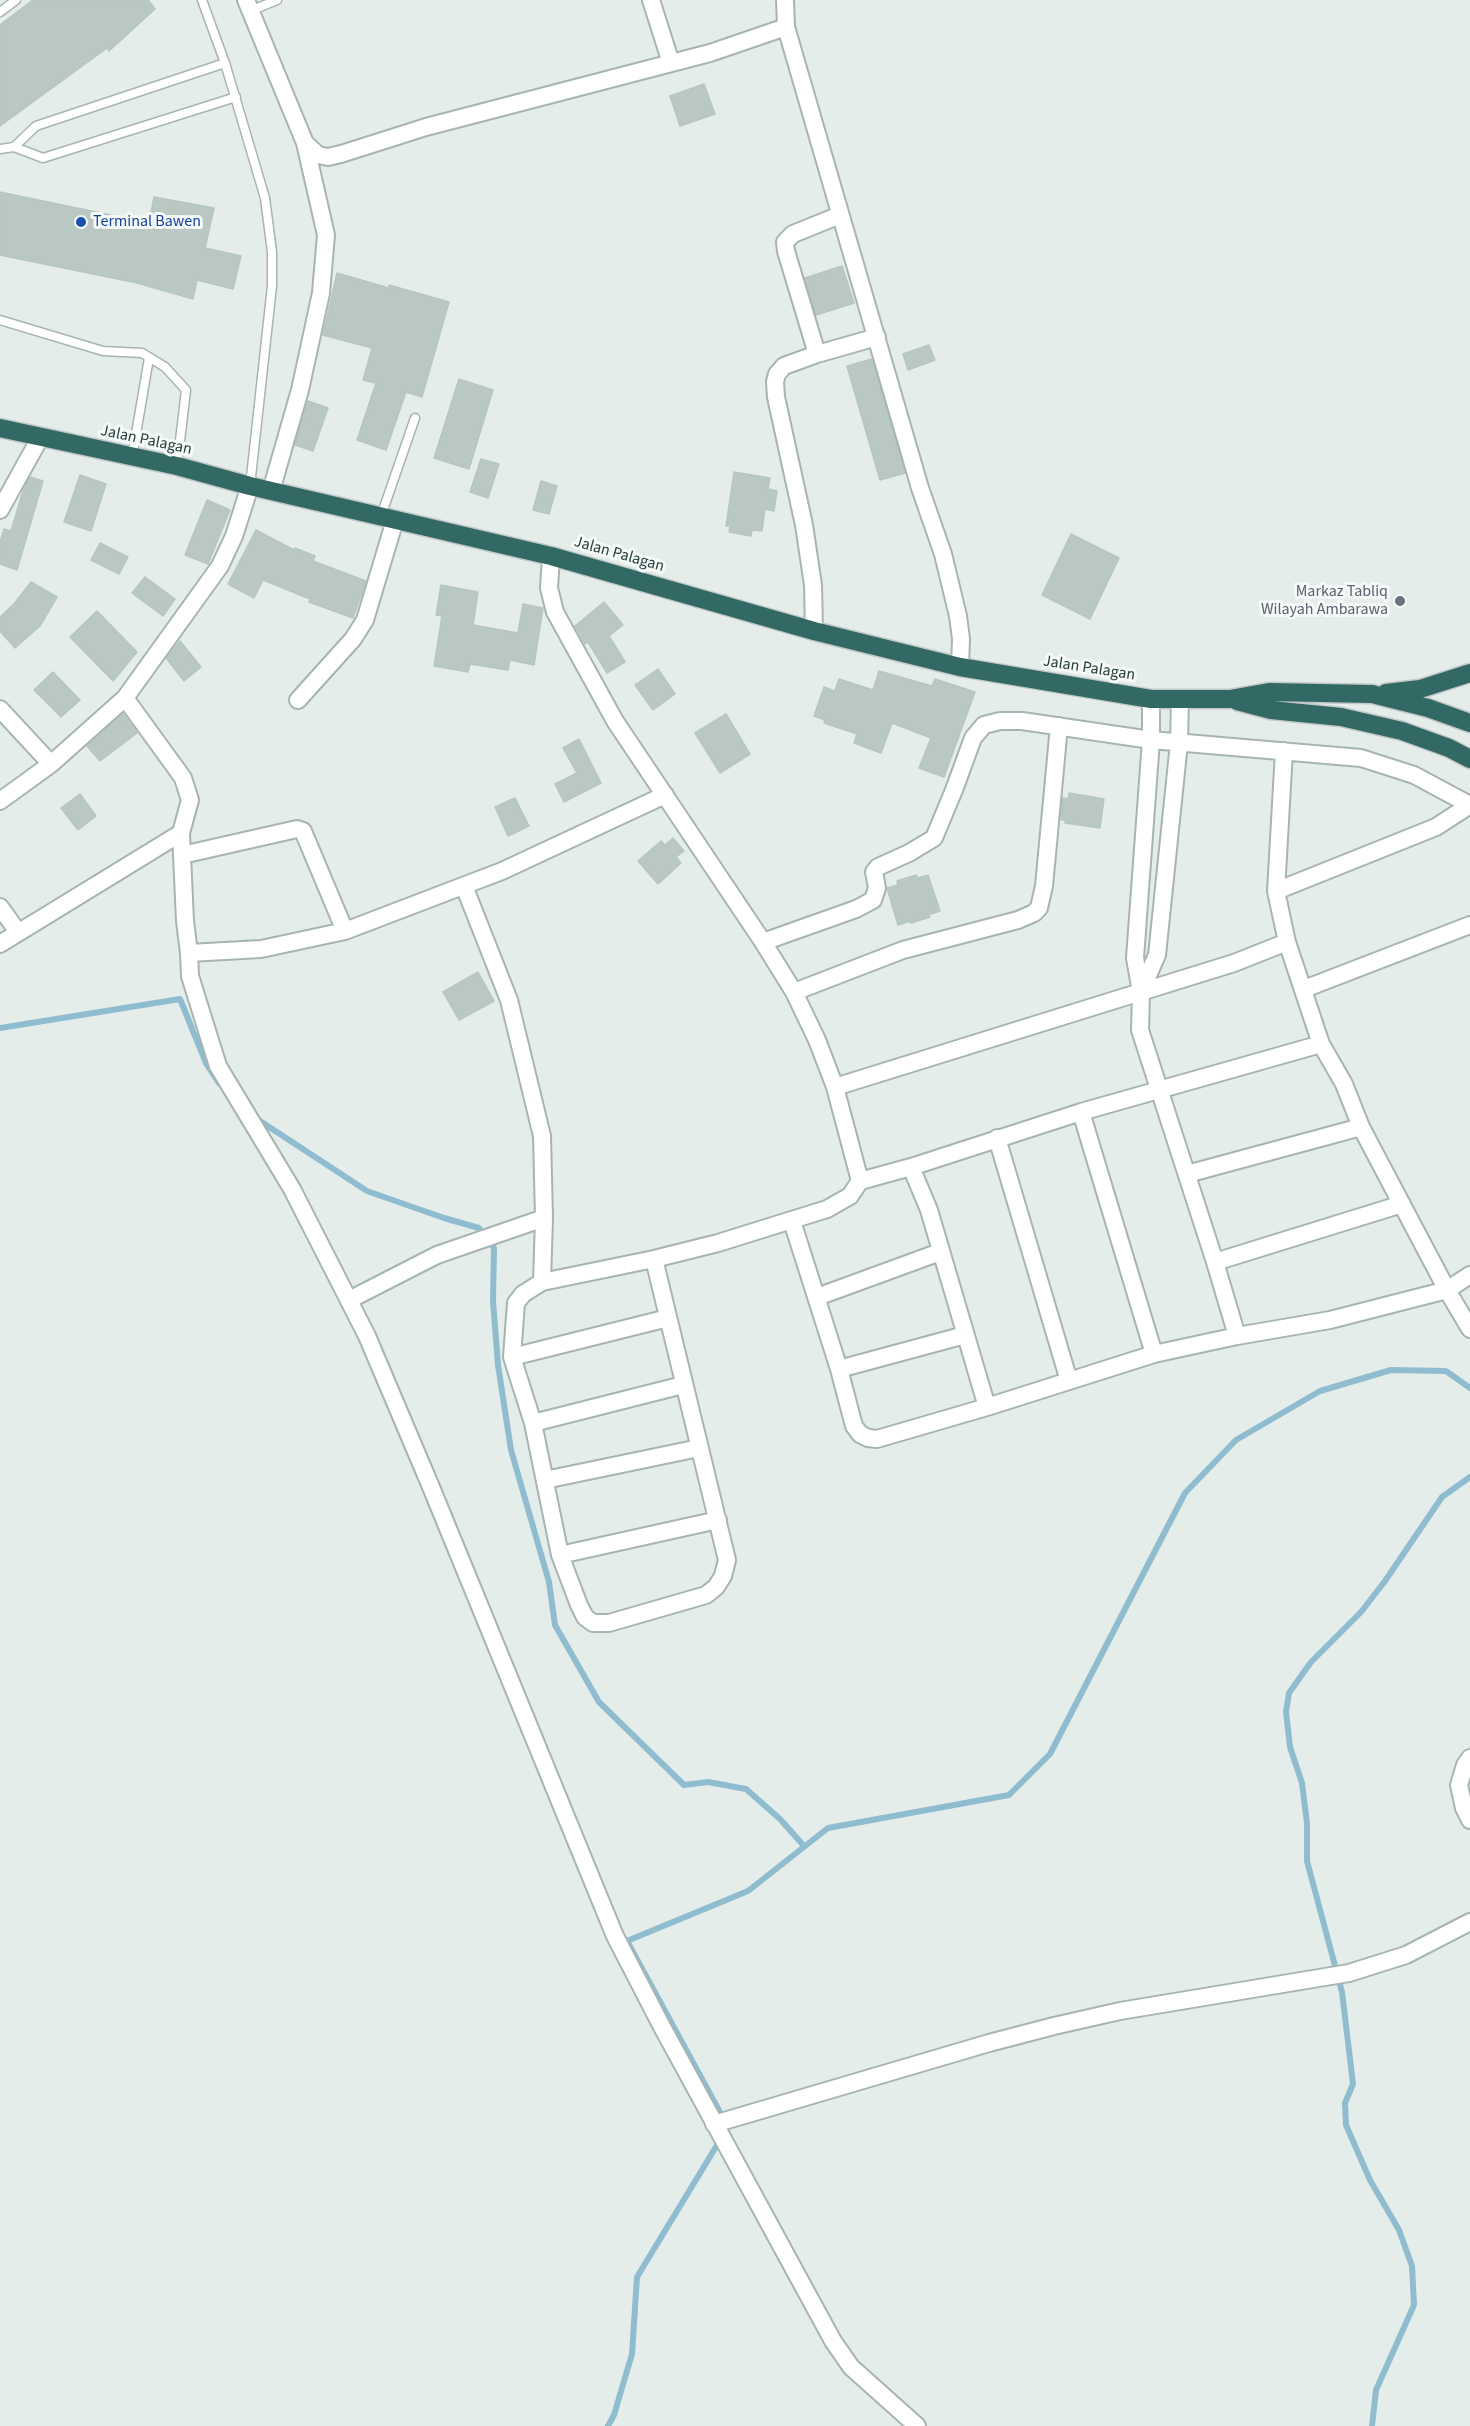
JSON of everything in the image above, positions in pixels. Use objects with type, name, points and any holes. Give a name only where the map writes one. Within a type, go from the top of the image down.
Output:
[{"type":"highway","name":"Jalan Palagan","points":[[0,429],[177,466],[249,486],[551,556],[814,631],[960,667],[1151,699],[1230,699],[1269,693],[1372,694],[1428,708],[1470,723]]},
{"type":"highway","points":[[1372,694],[1420,689],[1470,673]]},
{"type":"highway","name":"Jalan Palagan","points":[[1230,699],[1271,710],[1341,717],[1402,730],[1449,748],[1470,759]]},
{"type":"street","points":[[651,0],[671,63]]},
{"type":"street","points":[[785,0],[786,27],[920,488],[943,554],[958,616],[961,639],[960,667]]},
{"type":"street","points":[[248,6],[305,143],[326,235],[321,293],[300,390],[271,491]]},
{"type":"street","points":[[305,143],[318,155],[328,157],[426,127],[710,53],[786,27]]},
{"type":"street","points":[[817,354],[785,242],[793,234],[840,215]]},
{"type":"street","points":[[814,631],[812,575],[804,525],[776,397],[777,374],[784,366],[877,337]]},
{"type":"street","points":[[0,510],[40,438]]},
{"type":"street","points":[[0,801],[51,764],[125,698],[220,566],[234,536],[249,486]]},
{"type":"street","points":[[298,700],[353,639],[365,620],[388,518]]},
{"type":"street","points":[[551,556],[549,588],[555,612],[615,721],[794,992],[817,1040],[835,1087],[860,1181]]},
{"type":"street","points":[[125,698],[183,778],[190,800],[182,833],[190,976],[219,1066],[292,1189],[367,1336],[431,1486],[615,1936],[722,2122],[833,2342],[852,2367],[917,2426]]},
{"type":"street","points":[[1151,699],[1151,740],[1135,958],[1141,992],[1140,1030],[1237,1336]]},
{"type":"street","points":[[1141,992],[1156,955],[1179,743],[1180,699]]},
{"type":"street","points":[[0,709],[51,764]]},
{"type":"street","points":[[763,942],[856,909],[873,900],[877,895],[874,872],[878,867],[909,853],[934,838],[972,738],[984,725],[1000,721],[1022,721],[1179,743],[1360,758],[1414,775],[1470,805],[1436,827],[1276,891]]},
{"type":"street","points":[[794,992],[903,950],[1034,914],[1039,908],[1043,895],[1059,726]]},
{"type":"street","points":[[1284,751],[1276,891],[1287,942],[1321,1044],[1344,1084],[1361,1127],[1470,1329]]},
{"type":"street","points":[[189,953],[261,949],[345,931],[502,872],[665,795]]},
{"type":"street","points":[[182,855],[297,829],[303,831],[345,931]]},
{"type":"street","points":[[0,944],[182,833]]},
{"type":"street","points":[[464,886],[509,1000],[540,1125],[544,1218],[542,1282]]},
{"type":"street","points":[[0,907],[18,932]]},
{"type":"street","points":[[1304,988],[1470,925]]},
{"type":"street","points":[[835,1087],[1234,963],[1287,942]]},
{"type":"street","points":[[654,1259],[727,1560],[723,1576],[716,1587],[706,1595],[609,1623],[593,1623],[585,1617],[560,1555],[533,1423],[512,1357],[516,1303],[523,1294],[542,1282],[654,1259],[792,1221],[827,1209],[850,1196],[860,1181],[911,1167],[1081,1112],[1321,1044]]},
{"type":"street","points":[[1081,1112],[1154,1354]]},
{"type":"street","points":[[1187,1174],[1361,1127]]},
{"type":"street","points":[[997,1138],[1069,1381]]},
{"type":"street","points":[[911,1167],[928,1210],[987,1407]]},
{"type":"street","points":[[1215,1262],[1402,1204]]},
{"type":"street","points":[[349,1300],[437,1255],[544,1218]]},
{"type":"street","points":[[792,1221],[839,1369],[854,1426],[860,1434],[877,1439],[1154,1354],[1237,1336],[1330,1320],[1448,1290],[1470,1275]]},
{"type":"street","points":[[817,1297],[940,1252]]},
{"type":"street","points":[[512,1357],[668,1318]]},
{"type":"street","points":[[839,1369],[965,1335]]},
{"type":"street","points":[[533,1423],[683,1385]]},
{"type":"street","points":[[545,1480],[699,1448]]},
{"type":"street","points":[[560,1555],[718,1520]]},
{"type":"street","points":[[1470,1758],[1465,1765],[1459,1785],[1464,1808],[1470,1820]]},
{"type":"street","points":[[722,2122],[1054,2026],[1120,2011],[1349,1973],[1406,1955],[1470,1922]]},
{"type":"lane","points":[[0,12],[16,0]]},
{"type":"lane","points":[[202,0],[236,97],[265,198],[272,252],[272,286],[249,486]]},
{"type":"lane","points":[[248,6],[277,0]]},
{"type":"lane","points":[[14,147],[36,126],[225,63]]},
{"type":"lane","points":[[0,149],[14,147],[43,158],[236,97]]},
{"type":"lane","points":[[0,320],[103,351],[142,353],[165,367],[186,390],[177,466]]},
{"type":"lane","points":[[132,457],[149,358]]},
{"type":"lane","points":[[388,518],[415,418]]},
{"type":"building","points":[[33,0],[148,0],[155,9],[109,51],[107,48],[0,126],[0,25]]},
{"type":"building","points":[[704,84],[715,114],[680,126],[670,96]]},
{"type":"building","points":[[0,192],[149,223],[154,197],[214,208],[205,248],[241,256],[233,289],[197,280],[193,299],[137,283],[0,255]]},
{"type":"building","points":[[842,266],[854,303],[816,315],[805,278]]},
{"type":"building","points":[[337,273],[449,302],[422,397],[406,392],[386,450],[357,440],[376,383],[363,380],[372,348],[323,335]]},
{"type":"building","points":[[929,345],[935,360],[908,370],[903,354]]},
{"type":"building","points":[[872,359],[905,473],[880,480],[847,366]]},
{"type":"building","points":[[459,379],[493,390],[469,469],[434,458]]},
{"type":"building","points":[[308,401],[328,408],[313,451],[295,445]]},
{"type":"building","points":[[481,459],[499,464],[488,498],[470,492]]},
{"type":"building","points":[[734,472],[770,478],[768,489],[777,491],[774,511],[765,509],[762,531],[752,530],[751,536],[729,532],[730,526],[726,526]]},
{"type":"building","points":[[80,475],[106,484],[91,531],[64,522]]},
{"type":"building","points":[[30,477],[43,481],[17,570],[0,564],[0,542],[4,529],[11,531],[23,491]]},
{"type":"building","points":[[541,481],[557,486],[549,514],[533,510]]},
{"type":"building","points":[[207,500],[230,510],[208,564],[185,555]]},
{"type":"building","points":[[256,530],[294,550],[295,548],[315,556],[313,561],[366,581],[353,618],[309,602],[310,599],[263,580],[254,598],[228,584]]},
{"type":"building","points":[[1071,534],[1119,558],[1090,619],[1042,595]]},
{"type":"building","points":[[100,543],[128,557],[119,574],[91,560]]},
{"type":"building","points":[[145,577],[175,599],[163,616],[132,593]]},
{"type":"building","points":[[31,582],[57,597],[40,626],[15,648],[0,631],[0,617],[14,604]]},
{"type":"building","points":[[441,585],[478,592],[473,625],[518,633],[523,604],[543,608],[534,665],[510,660],[508,670],[470,664],[468,672],[434,666],[442,616],[436,615]]},
{"type":"building","points":[[604,602],[623,625],[609,636],[625,662],[607,673],[588,642],[585,644],[575,626]]},
{"type":"building","points":[[97,611],[137,652],[113,681],[70,637]]},
{"type":"building","points":[[180,641],[201,667],[184,681],[166,658]]},
{"type":"building","points":[[658,669],[675,694],[653,710],[635,685]]},
{"type":"building","points":[[879,671],[932,686],[935,679],[975,692],[944,777],[919,768],[931,738],[892,723],[881,753],[854,743],[857,734],[824,723],[825,720],[814,716],[824,687],[835,691],[839,679],[873,690]]},
{"type":"building","points":[[53,672],[80,700],[61,717],[34,690]]},
{"type":"building","points":[[123,714],[137,733],[100,761],[87,746]]},
{"type":"building","points":[[726,714],[750,754],[720,773],[695,733]]},
{"type":"building","points":[[579,739],[601,783],[564,802],[555,784],[577,773],[563,748]]},
{"type":"building","points":[[1069,793],[1104,799],[1100,828],[1065,823],[1065,820],[1061,820],[1063,798],[1068,799]]},
{"type":"building","points":[[80,794],[96,816],[78,830],[61,808]]},
{"type":"building","points":[[515,798],[529,826],[508,836],[495,807]]},
{"type":"building","points":[[673,838],[684,851],[676,857],[681,863],[658,884],[638,861],[661,841],[665,845]]},
{"type":"building","points":[[916,875],[918,878],[928,875],[940,911],[928,915],[930,917],[898,925],[887,888],[898,885],[897,881]]},
{"type":"building","points":[[478,972],[494,1001],[459,1020],[443,992]]},
{"type":"waterway","points":[[0,1028],[180,999],[206,1063],[219,1083]]},
{"type":"waterway","points":[[257,1119],[367,1191],[479,1228],[494,1248],[493,1301],[498,1365],[511,1450],[549,1582],[555,1625],[599,1702],[684,1785],[708,1782],[746,1789],[780,1819],[804,1846]]},
{"type":"waterway","points":[[608,2426],[614,2415],[632,2354],[637,2277],[728,2127],[627,1941],[748,1891],[828,1828],[1009,1795],[1050,1754],[1185,1493],[1236,1440],[1320,1391],[1391,1370],[1446,1371],[1470,1388]]},
{"type":"waterway","points":[[1372,2426],[1376,2390],[1414,2305],[1412,2266],[1399,2230],[1370,2180],[1346,2125],[1345,2103],[1353,2084],[1342,1992],[1307,1861],[1307,1823],[1302,1783],[1290,1747],[1286,1712],[1289,1693],[1311,1662],[1361,1612],[1442,1497],[1470,1477]]},
{"type":"place","name":"Terminal Bawen","points":[[81,222]]},
{"type":"place","name":"Markaz Tabliq Wilayah Ambarawa","points":[[1400,601]]}]
